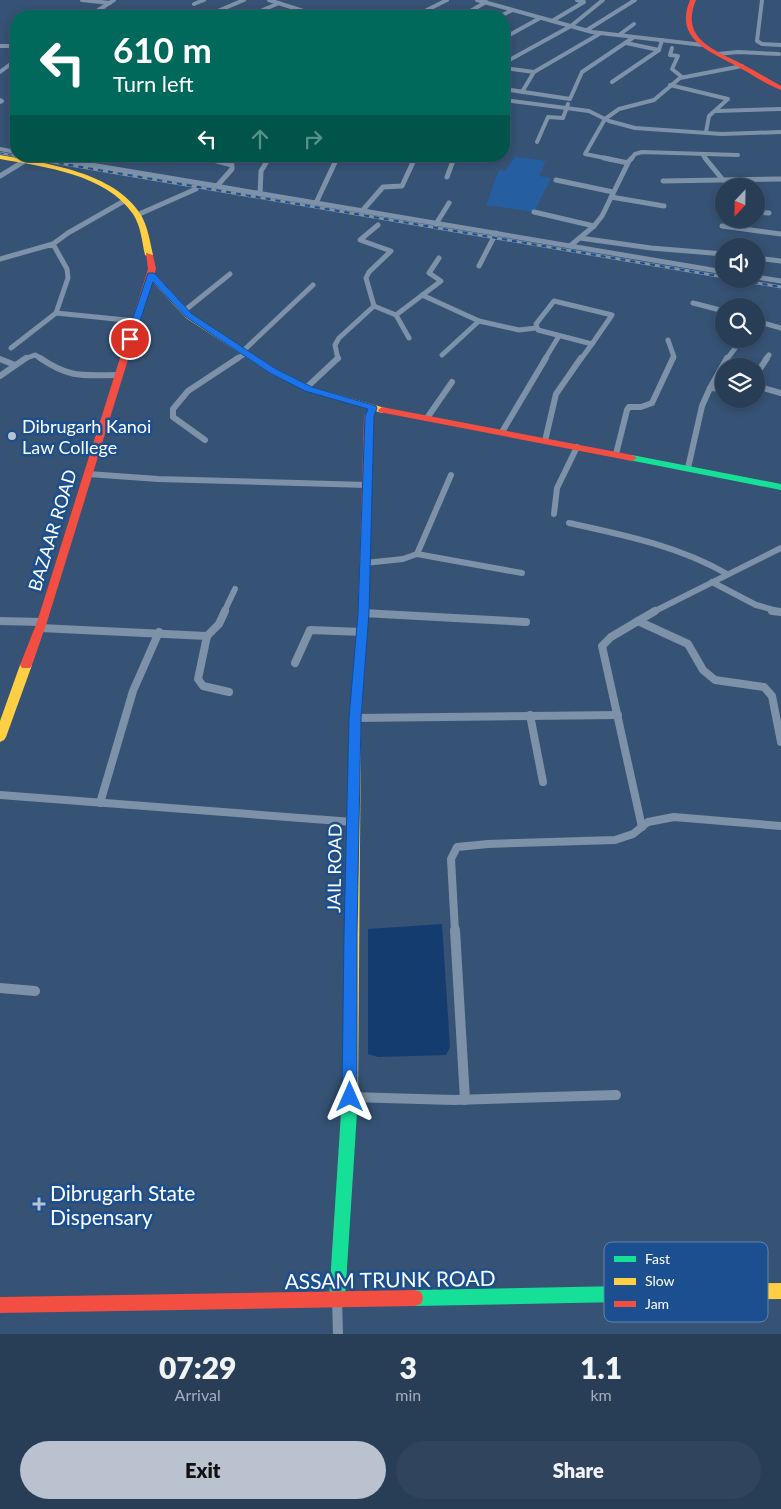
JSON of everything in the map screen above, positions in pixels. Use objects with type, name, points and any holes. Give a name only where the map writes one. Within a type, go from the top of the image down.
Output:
[{"type":"main road","points":[[693,0],[687,16],[689,28],[698,42],[781,88]]},
{"type":"main road","points":[[34,162],[76,175],[106,187],[124,201],[137,215],[150,260],[151,275],[184,311],[244,353],[306,388],[373,408],[781,487]]},
{"type":"main road","name":"BAZAAR ROAD","points":[[0,736],[41,625],[151,275]]},
{"type":"main road","name":"JAIL ROAD","points":[[337,1299],[350,1097],[355,718],[365,571],[369,416],[373,408]]},
{"type":"main road","name":"ASSAM TRUNK ROAD","points":[[768,1290],[781,1290]]},
{"type":"main road","name":"ASSAM TRUNK ROAD","points":[[0,1305],[604,1294]]},
{"type":"street","points":[[82,0],[112,1]]},
{"type":"street","points":[[194,4],[204,0]]},
{"type":"street","points":[[220,10],[244,0]]},
{"type":"street","points":[[268,0],[302,10]]},
{"type":"street","points":[[427,10],[447,0]]},
{"type":"street","points":[[477,0],[601,33],[703,45]]},
{"type":"street","points":[[552,21],[584,2],[577,0]]},
{"type":"street","points":[[510,60],[571,26],[603,0]]},
{"type":"street","points":[[587,30],[635,0]]},
{"type":"street","points":[[762,0],[757,41],[762,44],[781,45]]},
{"type":"street","points":[[99,10],[112,1]]},
{"type":"street","points":[[472,10],[486,2]]},
{"type":"street","points":[[263,10],[279,3]]},
{"type":"street","points":[[510,35],[540,18]]},
{"type":"street","points":[[619,35],[634,24]]},
{"type":"street","points":[[522,92],[534,72],[601,33]]},
{"type":"street","points":[[537,142],[548,117],[563,118],[582,72],[634,37]]},
{"type":"street","points":[[612,82],[659,50],[662,40]]},
{"type":"street","points":[[626,43],[659,50]]},
{"type":"street","points":[[672,48],[670,55],[678,56],[672,69],[682,77]]},
{"type":"street","points":[[718,54],[738,52],[779,54]]},
{"type":"street","points":[[628,162],[585,154],[605,119],[619,109],[654,100],[682,77],[742,66]]},
{"type":"street","points":[[510,69],[534,72]]},
{"type":"street","points":[[670,85],[728,99],[708,119],[706,132]]},
{"type":"street","points":[[510,90],[570,99]]},
{"type":"street","points":[[510,101],[589,111],[605,119],[635,128],[735,134],[781,132]]},
{"type":"street","points":[[716,111],[781,109]]},
{"type":"street","points":[[570,246],[594,226],[602,216],[628,162],[638,152],[738,155]]},
{"type":"street","points":[[702,154],[721,178]]},
{"type":"street","points":[[0,176],[15,162]]},
{"type":"street","points":[[53,169],[64,162]]},
{"type":"street","points":[[71,162],[715,270]]},
{"type":"street","points":[[217,162],[232,165],[232,169],[217,186]]},
{"type":"street","points":[[260,194],[262,171],[267,162]]},
{"type":"street","points":[[316,203],[335,162]]},
{"type":"street","points":[[362,211],[383,188],[402,186],[413,162]]},
{"type":"street","points":[[447,177],[453,162]]},
{"type":"street","points":[[765,180],[781,179]]},
{"type":"street","points":[[556,180],[664,206]]},
{"type":"street","points":[[663,181],[715,180]]},
{"type":"street","points":[[137,215],[196,190]]},
{"type":"street","points":[[0,260],[53,244],[68,233],[124,201]]},
{"type":"street","points":[[436,224],[449,203]]},
{"type":"street","points":[[534,212],[594,226]]},
{"type":"street","points":[[765,213],[769,213]]},
{"type":"street","points":[[374,306],[366,278],[369,272],[390,251],[360,240],[378,225]]},
{"type":"street","points":[[737,228],[781,234]]},
{"type":"street","points":[[479,266],[496,233]]},
{"type":"street","points":[[580,238],[650,248],[715,253]]},
{"type":"street","points":[[11,348],[56,313],[68,278],[67,269],[62,264],[53,244]]},
{"type":"street","points":[[396,315],[441,281],[429,273],[439,258]]},
{"type":"street","points":[[765,259],[781,261]]},
{"type":"street","points":[[184,311],[230,274]]},
{"type":"street","points":[[765,279],[781,282]]},
{"type":"street","points":[[205,440],[173,417],[171,413],[172,407],[178,399],[201,381],[244,353],[313,285]]},
{"type":"street","points":[[422,295],[480,321],[519,330],[536,328],[593,344]]},
{"type":"street","points":[[536,328],[536,324],[553,301],[612,314],[593,344],[556,394],[545,441]]},
{"type":"street","points":[[693,303],[715,309]]},
{"type":"street","points":[[374,306],[396,315],[409,338]]},
{"type":"street","points":[[306,388],[338,359],[335,345],[339,338],[374,306]]},
{"type":"street","points":[[56,313],[136,321]]},
{"type":"street","points":[[442,355],[480,321]]},
{"type":"street","points":[[765,324],[781,328]]},
{"type":"street","points":[[502,432],[559,336]]},
{"type":"street","points":[[616,454],[627,410],[629,407],[641,407],[652,403],[674,358],[668,340]]},
{"type":"street","points":[[688,468],[692,442],[702,406],[726,360],[735,348]]},
{"type":"street","points":[[0,376],[29,356],[36,355],[58,370],[74,375],[119,375]]},
{"type":"street","points":[[765,361],[769,355]]},
{"type":"street","points":[[0,359],[15,365]]},
{"type":"street","points":[[427,418],[452,382]]},
{"type":"street","points":[[710,388],[715,387]]},
{"type":"street","points":[[765,389],[781,393]]},
{"type":"street","points":[[554,514],[557,488],[578,447]]},
{"type":"street","points":[[88,474],[175,480],[310,482],[367,485]]},
{"type":"street","points":[[417,554],[451,475]]},
{"type":"street","points":[[569,522],[637,538],[680,551],[710,563],[727,574]]},
{"type":"street","points":[[642,827],[602,646],[609,638],[655,611],[781,548]]},
{"type":"street","points":[[365,571],[417,554],[522,573]]},
{"type":"street","points":[[712,582],[742,598],[773,611],[781,612]]},
{"type":"street","points":[[229,692],[203,686],[198,682],[207,636],[219,624],[235,589]]},
{"type":"street","points":[[363,613],[526,622]]},
{"type":"street","points":[[642,619],[688,644],[693,649],[706,674],[714,680],[764,688],[772,696],[781,742]]},
{"type":"street","points":[[0,621],[207,636]]},
{"type":"street","points":[[295,663],[310,630],[362,632]]},
{"type":"street","points":[[100,803],[133,691],[159,632]]},
{"type":"street","points":[[355,718],[618,715]]},
{"type":"street","points":[[530,716],[543,782]]},
{"type":"street","points":[[0,795],[353,822]]},
{"type":"street","points":[[465,1100],[451,859],[457,847],[488,844],[615,840],[633,834],[657,819],[674,816],[781,826]]},
{"type":"street","points":[[0,988],[35,991]]},
{"type":"street","points":[[350,1097],[465,1100],[616,1095]]},
{"type":"street","points":[[337,1299],[338,1334]]},
{"type":"shaded area","points":[[515,157],[546,161],[539,176],[551,178],[534,212],[486,205],[499,170],[505,171]]},
{"type":"shaded area","points":[[442,924],[450,1047],[446,1055],[378,1057],[368,1054],[368,929]]},
{"type":"railway","points":[[0,153],[10,155]]},
{"type":"railway","points":[[52,162],[715,275]]},
{"type":"railway","points":[[765,284],[781,287]]},
{"type":"traffic: fast","points":[[632,458],[781,487]]},
{"type":"traffic: fast","points":[[337,1299],[350,1097]]},
{"type":"traffic: fast","points":[[415,1298],[604,1294]]},
{"type":"traffic: slow","points":[[0,157],[10,159]]},
{"type":"traffic: slow","points":[[25,162],[75,174],[112,190],[126,201],[137,214],[143,229],[149,255]]},
{"type":"traffic: slow","points":[[151,275],[189,316],[273,371],[309,389],[382,410]]},
{"type":"traffic: slow","points":[[0,737],[26,665]]},
{"type":"traffic: slow","points":[[350,1097],[355,723]]},
{"type":"traffic: slow","points":[[768,1291],[781,1291]]},
{"type":"traffic: jam","points":[[693,0],[688,22],[695,38],[717,54],[781,88]]},
{"type":"traffic: jam","points":[[26,665],[42,622],[152,269],[149,255]]},
{"type":"traffic: jam","points":[[355,723],[363,613],[369,416],[373,408]]},
{"type":"traffic: jam","points":[[382,410],[632,458]]},
{"type":"traffic: jam","points":[[0,1305],[415,1298]]},
{"type":"place","name":"Dibrugarh Kanoi Law College","points":[[12,436]]},
{"type":"place","name":"Dibrugarh State Dispensary","points":[[39,1204]]},
{"type":"route","points":[[130,339],[151,275],[189,316],[273,371],[308,389],[373,408],[369,416],[363,613],[355,718],[350,933],[350,1097]]}]
